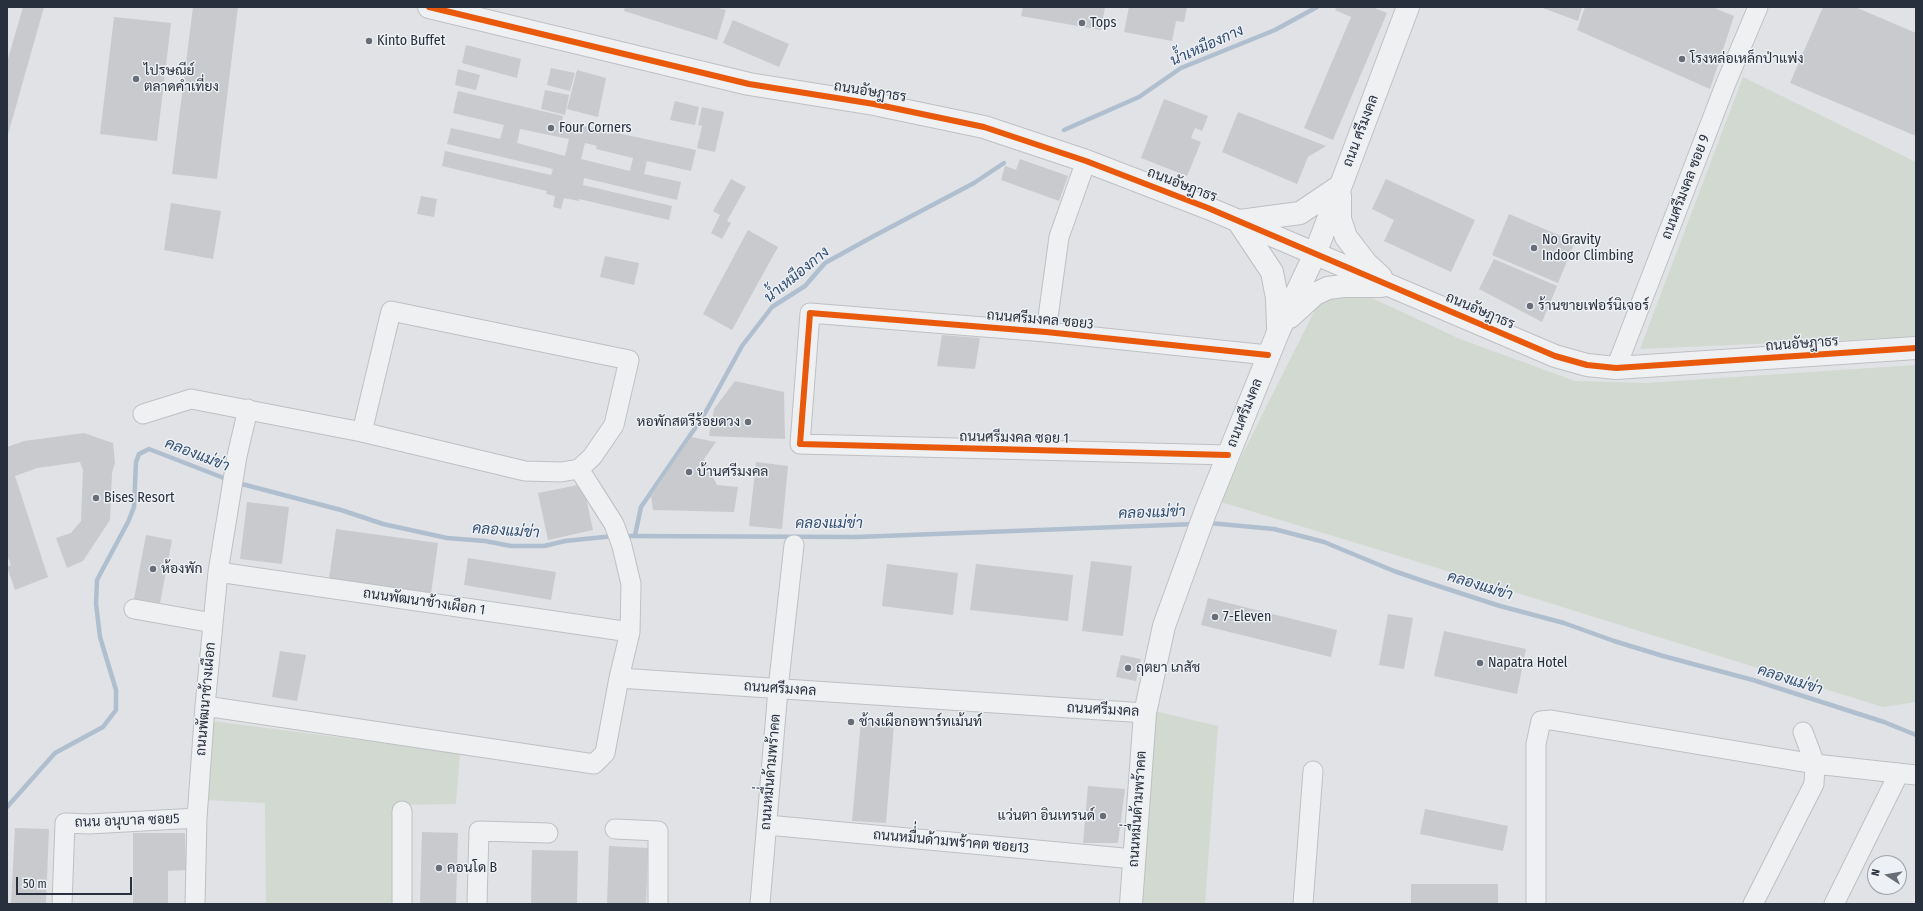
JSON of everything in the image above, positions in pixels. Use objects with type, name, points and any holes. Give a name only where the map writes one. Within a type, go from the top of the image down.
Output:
[{"type":"street","name":"ถนนอัษฎาธร","points":[[429,7],[749,84],[874,104],[977,125],[1086,161],[1208,208],[1555,356],[1587,365],[1616,368],[1916,348]]},
{"type":"street","name":"ถนน ศรีมงคล","points":[[1315,254],[1408,7]]},
{"type":"street","name":"ถนนศรีมงคล ซอย 9","points":[[1616,368],[1726,83],[1758,7]]},
{"type":"street","points":[[1046,332],[1059,237],[1086,161]]},
{"type":"street","points":[[1279,330],[1277,298],[1272,272],[1238,221],[1300,213],[1340,186]]},
{"type":"street","points":[[1340,186],[1340,219],[1346,237],[1366,263],[1390,286]]},
{"type":"street","name":"ถนนศรีมงคล","points":[[619,678],[1145,713],[1164,626],[1206,510],[1268,355],[1315,254]]},
{"type":"street","points":[[1279,330],[1309,299],[1325,290],[1343,286],[1390,286]]},
{"type":"street","points":[[143,414],[191,399],[362,432],[525,471],[561,472],[579,469],[592,457],[614,425],[629,360],[391,311],[362,432]]},
{"type":"street","name":"ถนนศรีมงคล ซอย3","points":[[800,444],[810,313],[1046,332],[1268,355]]},
{"type":"street","name":"ถนนพัฒนาช้างเผือก","points":[[195,904],[197,818],[205,706],[218,572],[230,495],[248,409]]},
{"type":"street","name":"ถนนศรีมงคล ซอย 1","points":[[800,444],[1228,455]]},
{"type":"street","points":[[205,706],[594,764],[605,754],[619,678],[630,632],[631,584],[622,546],[614,524],[579,469]]},
{"type":"street","name":"ถนนหมื่่นด้ามพร้าคต","points":[[760,904],[778,689],[794,545]]},
{"type":"street","name":"ถนนพัฒนาช้างเผือก 1","points":[[218,572],[630,632]]},
{"type":"street","points":[[134,609],[213,623]]},
{"type":"street","name":"ถนนหมื่่นด้ามพร้าคต","points":[[1131,904],[1145,713]]},
{"type":"street","points":[[1536,904],[1536,744],[1541,721],[1551,720],[1815,764],[1908,774],[1834,904]]},
{"type":"street","points":[[1753,904],[1814,784],[1815,764],[1803,732]]},
{"type":"street","points":[[1302,904],[1313,771]]},
{"type":"street","points":[[402,811],[402,904]]},
{"type":"street","name":"ถนน อนุบาล ซอย5","points":[[62,904],[65,823],[89,824],[197,818]]},
{"type":"street","name":"ถนนหมื่่นด้ามพร้าคต ซอย13","points":[[767,825],[1134,859]]},
{"type":"street","points":[[615,829],[658,831],[658,904]]},
{"type":"street","points":[[477,904],[479,831],[548,833]]},
{"type":"shaded area","points":[[1743,77],[1916,162],[1916,337],[1640,349]]},
{"type":"shaded area","points":[[1350,288],[1460,339],[1575,381],[1646,383],[1916,365],[1916,702],[1883,707],[1221,502],[1243,453],[1320,300]]},
{"type":"shaded area","points":[[1154,711],[1218,726],[1205,904],[1136,904]]},
{"type":"shaded area","points":[[212,721],[460,753],[456,804],[393,805],[393,904],[266,904],[265,803],[206,800]]},
{"type":"building","points":[[23,7],[44,7],[7,138],[7,62]]},
{"type":"building","points":[[193,7],[238,7],[217,179],[172,174]]},
{"type":"building","points":[[625,7],[715,7],[726,10],[717,40],[624,11]]},
{"type":"building","name":"Tops","points":[[1023,7],[1105,7],[1101,30],[1021,16]]},
{"type":"building","points":[[1129,7],[1187,7],[1184,22],[1176,21],[1172,41],[1124,32]]},
{"type":"building","points":[[1337,7],[1372,7],[1387,13],[1333,140],[1304,128],[1351,17],[1335,10]]},
{"type":"building","points":[[1540,7],[1582,7],[1578,21]]},
{"type":"building","name":"โรงหล่อเหล็กป่าแพ่ง","points":[[1585,7],[1712,7],[1734,16],[1710,89],[1577,30]]},
{"type":"building","points":[[1823,7],[1855,7],[1916,33],[1916,136],[1790,83]]},
{"type":"building","name":"ไปรษณีย์ ตลาดคำเที่ยง","points":[[114,17],[171,23],[157,141],[100,134]]},
{"type":"building","points":[[733,20],[789,44],[779,67],[723,43]]},
{"type":"building","points":[[466,45],[521,59],[517,78],[462,63]]},
{"type":"building","points":[[551,68],[575,73],[570,91],[547,85]]},
{"type":"building","points":[[458,69],[480,75],[476,90],[455,85]]},
{"type":"building","points":[[577,70],[606,78],[598,117],[567,109]]},
{"type":"building","points":[[545,90],[569,95],[565,115],[541,109]]},
{"type":"building","points":[[458,91],[563,116],[562,121],[696,150],[691,171],[647,161],[644,174],[681,182],[677,200],[584,178],[583,185],[672,206],[669,220],[579,199],[579,201],[564,198],[561,209],[553,207],[555,196],[546,194],[547,191],[442,166],[445,151],[551,175],[553,169],[447,144],[451,128],[500,139],[504,125],[453,113]],"holes":[[[520,129],[569,139],[565,156],[517,143]],[[585,143],[597,146],[596,149],[633,158],[630,171],[581,159]]]},
{"type":"building","points":[[1164,99],[1208,116],[1202,131],[1195,128],[1191,138],[1201,142],[1187,176],[1141,158]]},
{"type":"building","points":[[675,101],[699,107],[695,125],[670,120]]},
{"type":"building","points":[[702,107],[724,112],[715,152],[697,148],[702,126],[698,125]]},
{"type":"building","points":[[1238,112],[1326,146],[1308,157],[1297,184],[1222,152]]},
{"type":"building","points":[[1020,159],[1068,176],[1059,201],[1001,180],[1005,166],[1016,170]]},
{"type":"building","points":[[731,179],[746,187],[727,221],[731,223],[722,239],[711,233],[720,215],[713,211]]},
{"type":"building","points":[[1386,179],[1475,220],[1451,272],[1384,241],[1394,220],[1372,209]]},
{"type":"building","points":[[421,196],[437,199],[434,217],[417,214]]},
{"type":"building","points":[[171,203],[221,211],[213,259],[164,250]]},
{"type":"building","name":"No Gravity Indoor Climbing","points":[[1509,214],[1575,242],[1558,283],[1492,255]]},
{"type":"building","points":[[748,230],[778,247],[732,330],[703,314]]},
{"type":"building","points":[[605,256],[639,263],[634,285],[600,277]]},
{"type":"building","name":"ร้านขายเฟอร์นิเจอร์","points":[[1494,259],[1557,286],[1542,322],[1479,289]]},
{"type":"building","points":[[942,335],[980,338],[975,369],[937,366]]},
{"type":"building","name":"หอพักสตรีร้อยดวง","points":[[735,381],[784,392],[785,439],[709,436],[714,409]]},
{"type":"building","name":"Bises Resort","points":[[84,433],[113,443],[115,463],[112,473],[110,520],[83,561],[67,568],[56,538],[71,533],[81,521],[83,470],[80,462],[37,468],[15,476],[48,577],[15,590],[7,567],[11,565],[7,555],[7,447],[24,441]]},
{"type":"building","name":"บ้านศรีมงคล","points":[[691,437],[716,442],[704,459],[717,485],[738,487],[734,512],[653,510],[651,495]]},
{"type":"building","points":[[756,462],[788,466],[782,529],[749,526]]},
{"type":"building","points":[[583,484],[593,530],[548,540],[538,493]]},
{"type":"building","points":[[247,502],[289,507],[282,564],[240,559]]},
{"type":"building","points":[[336,529],[438,543],[431,594],[329,579]]},
{"type":"building","name":"ห้องพัก","points":[[146,535],[172,540],[160,603],[134,599]]},
{"type":"building","points":[[468,558],[556,572],[551,600],[464,585]]},
{"type":"building","points":[[1091,561],[1132,566],[1123,636],[1082,631]]},
{"type":"building","points":[[887,564],[958,573],[953,615],[882,606]]},
{"type":"building","points":[[976,564],[1073,575],[1068,621],[970,610]]},
{"type":"building","points":[[1208,598],[1337,630],[1331,657],[1201,625]]},
{"type":"building","points":[[1388,614],[1413,618],[1404,669],[1379,665]]},
{"type":"building","name":"Napatra Hotel","points":[[1444,631],[1526,649],[1517,694],[1434,676]]},
{"type":"building","points":[[280,651],[306,655],[297,701],[272,697]]},
{"type":"building","name":"ฤตยา เภสัช","points":[[1121,655],[1141,659],[1136,681],[1116,677]]},
{"type":"building","points":[[861,721],[894,724],[886,823],[852,821]]},
{"type":"building","name":"แว่นตา อินเทรนด์","points":[[1088,786],[1125,789],[1118,843],[1083,843]]},
{"type":"building","points":[[1425,809],[1508,826],[1503,851],[1420,834]]},
{"type":"building","points":[[15,828],[49,829],[46,904],[11,904]]},
{"type":"building","name":"คอนโด B","points":[[422,832],[458,833],[456,904],[420,904]]},
{"type":"building","points":[[133,833],[185,833],[186,870],[168,871],[168,903],[133,903]]},
{"type":"building","points":[[609,846],[648,848],[646,904],[607,904]]},
{"type":"building","points":[[532,850],[578,851],[577,904],[531,904]]},
{"type":"building","points":[[1411,884],[1498,884],[1498,904],[1411,904]]},
{"type":"waterway","name":"น้ำเหมืองกาง","points":[[1064,130],[1139,97],[1181,68],[1275,30],[1317,7]]},
{"type":"waterway","name":"น้ำเหมืองกาง","points":[[635,535],[641,507],[704,415],[742,346],[772,307],[805,286],[825,263],[974,183],[1004,163]]},
{"type":"waterway","name":"คลองแม่ข่า","points":[[7,807],[55,753],[103,727],[116,710],[116,690],[100,637],[96,604],[97,580],[128,522],[134,507],[136,462],[139,454],[149,449],[229,480]]},
{"type":"waterway","name":"คลองแม่ข่า","points":[[238,483],[341,510],[383,524],[447,538],[485,541],[511,546],[544,546],[565,541],[614,536]]},
{"type":"waterway","name":"คลองแม่ข่า","points":[[1209,523],[1274,529],[1324,542],[1394,571],[1429,583],[1500,606],[1564,623],[1614,641],[1663,656],[1753,680],[1884,722],[1916,735]]},
{"type":"waterway","name":"คลองแม่ข่า","points":[[623,536],[857,537],[1195,524]]},
{"type":"cycle path","points":[[429,7],[749,84],[874,104],[984,127],[1086,161],[1208,208],[1555,356],[1587,365],[1616,368],[1916,348]]},
{"type":"cycle path","points":[[1228,455],[800,444],[810,313],[1046,332],[1268,355]]},
{"type":"place","name":"Tops","points":[[1082,23]]},
{"type":"place","name":"Kinto Buffet","points":[[369,41]]},
{"type":"place","name":"โรงหล่อเหล็กป่าแพ่ง","points":[[1682,59]]},
{"type":"place","name":"ไปรษณีย์ ตลาดคำเที่ยง","points":[[136,79]]},
{"type":"place","name":"Four Corners","points":[[551,128]]},
{"type":"place","name":"No Gravity Indoor Climbing","points":[[1534,248]]},
{"type":"place","name":"ร้านขายเฟอร์นิเจอร์","points":[[1530,306]]},
{"type":"place","name":"หอพักสตรีร้อยดวง","points":[[748,422]]},
{"type":"place","name":"บ้านศรีมงคล","points":[[689,472]]},
{"type":"place","name":"Bises Resort","points":[[96,498]]},
{"type":"place","name":"ห้องพัก","points":[[153,569]]},
{"type":"place","name":"7-Eleven","points":[[1215,617]]},
{"type":"place","name":"Napatra Hotel","points":[[1480,663]]},
{"type":"place","name":"ฤตยา เภสัช","points":[[1128,668]]},
{"type":"place","name":"ช้างเผือกอพาร์ทเม้นท์","points":[[851,722]]},
{"type":"place","name":"แว่นตา อินเทรนด์","points":[[1103,816]]},
{"type":"place","name":"คอนโด B","points":[[439,868]]}]
